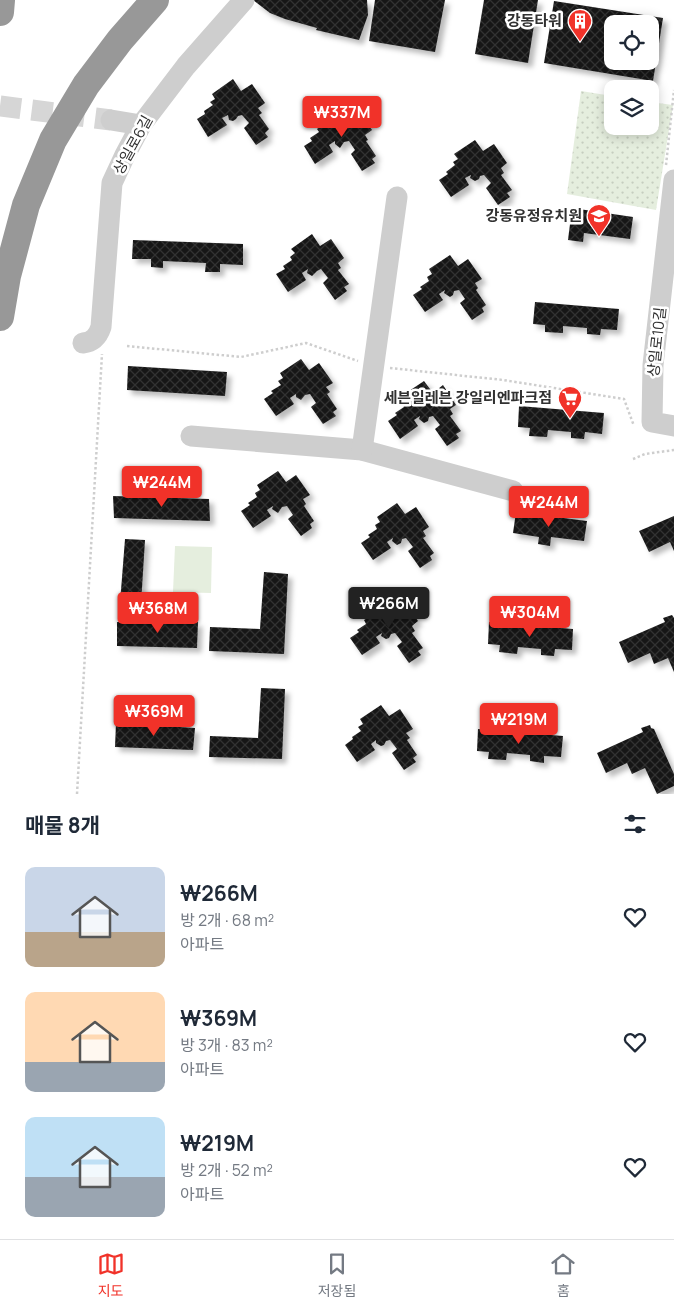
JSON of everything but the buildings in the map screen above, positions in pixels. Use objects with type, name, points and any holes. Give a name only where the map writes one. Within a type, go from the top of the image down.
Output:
[{"type":"highway","points":[[0,12],[1,0]]},
{"type":"highway","points":[[0,317],[7,276],[26,205],[53,140],[86,85],[120,40],[155,0]]},
{"type":"street","name":"상일로6길","points":[[89,341],[99,333],[101,324],[112,183],[124,155],[141,125],[186,66],[244,0]]},
{"type":"street","points":[[111,120],[141,125]]},
{"type":"street","name":"상일로10길","points":[[674,180],[653,365],[652,422],[674,426]]},
{"type":"street","points":[[362,450],[397,197]]},
{"type":"street","points":[[191,436],[362,450],[513,491]]},
{"type":"path","points":[[77,794],[102,349],[89,341]]},
{"type":"path","points":[[633,459],[645,454],[674,450]]},
{"type":"green space","points":[[581,91],[604,95],[604,135],[659,135],[659,103],[673,105],[656,210],[567,194]]},
{"type":"green space","points":[[175,546],[212,547],[211,593],[173,592]]},
{"type":"tunnel","points":[[0,106],[111,120]]},
{"type":"place","name":"강동타워","points":[[580,42]]},
{"type":"place","name":"강동유정유치원","points":[[599,237]]},
{"type":"place","name":"세븐일레븐 강일리엔파크점","points":[[570,419]]}]
